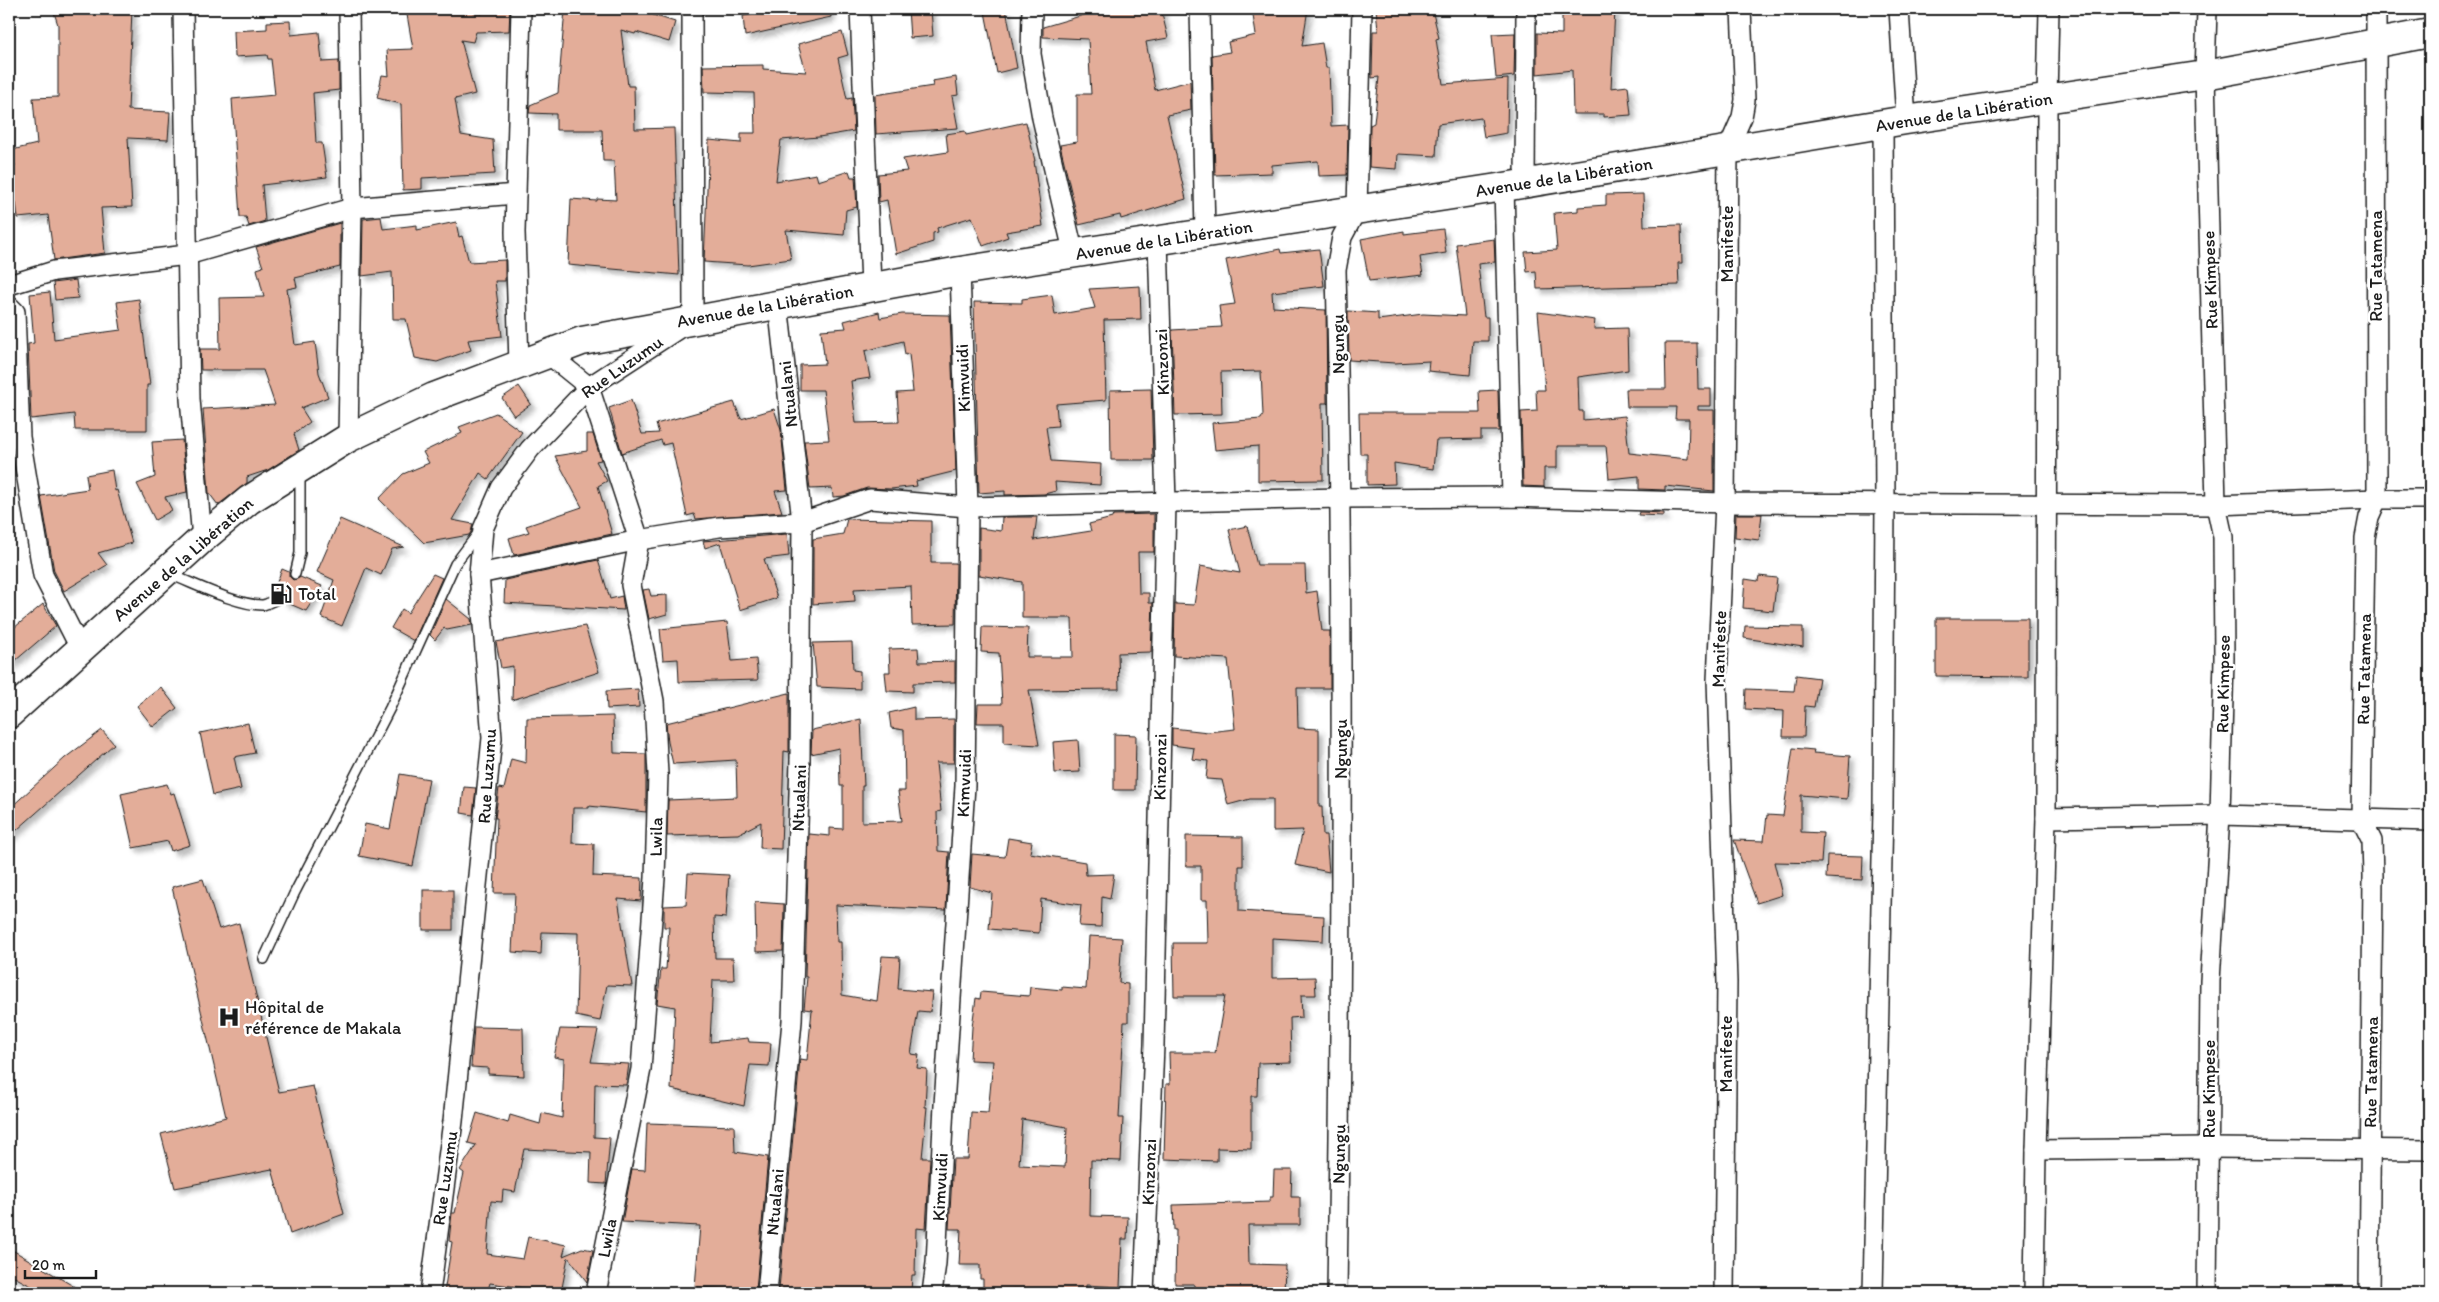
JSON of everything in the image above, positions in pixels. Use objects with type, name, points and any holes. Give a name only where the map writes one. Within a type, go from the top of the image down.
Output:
[{"type":"highway","name":"Avenue de la Libération","points":[[9,714],[202,539],[249,500],[348,438],[434,397],[582,341],[693,318],[960,271],[1515,186],[1894,122],[2205,75],[2375,45],[2430,33]]},
{"type":"street","points":[[183,9],[190,399],[202,539]]},
{"type":"street","points":[[348,438],[352,208],[349,9]]},
{"type":"street","points":[[519,364],[515,232],[521,9]]},
{"type":"street","points":[[692,9],[693,318]]},
{"type":"street","points":[[860,9],[871,286]]},
{"type":"street","points":[[1032,9],[1031,54],[1042,118],[1074,255]]},
{"type":"street","points":[[1200,9],[1205,232]]},
{"type":"street","points":[[1356,209],[1362,9]]},
{"type":"street","points":[[1512,497],[1515,186],[1526,9]]},
{"type":"street","name":"Manifeste","points":[[1724,1293],[1727,982],[1716,680],[1725,503],[1728,149],[1742,117],[1745,100],[1741,9]]},
{"type":"street","points":[[1873,1293],[1883,809],[1885,502],[1894,122],[1899,9]]},
{"type":"street","points":[[2034,1293],[2036,1150],[2046,818],[2047,99],[2049,9]]},
{"type":"street","name":"Rue Kimpese","points":[[2207,9],[2205,75],[2216,505],[2223,538],[2224,602],[2220,815],[2210,981],[2207,1293]]},
{"type":"street","name":"Rue Tatamena","points":[[2369,1293],[2373,876],[2372,842],[2362,819],[2365,538],[2369,517],[2377,499],[2376,9]]},
{"type":"street","points":[[9,285],[54,271],[187,255],[352,208],[516,194]]},
{"type":"street","name":"Ngungu","points":[[1337,1293],[1341,1023],[1342,498],[1336,270],[1342,237],[1356,209]]},
{"type":"street","name":"Kinzonzi","points":[[1144,1293],[1154,1045],[1166,502],[1158,240]]},
{"type":"street","name":"Kimvuidi","points":[[932,1293],[936,1262],[944,1105],[965,786],[968,507],[960,271]]},
{"type":"street","name":"Ntualani","points":[[767,1293],[792,1021],[800,760],[802,522],[778,303]]},
{"type":"street","points":[[9,306],[15,312],[20,437],[43,576],[80,650]]},
{"type":"street","name":"Rue Luzumu","points":[[430,1293],[453,1121],[492,738],[478,574],[483,529],[502,488],[530,449],[589,387],[693,318]]},
{"type":"street","points":[[547,353],[589,387]]},
{"type":"street","name":"Lwila","points":[[589,387],[639,540],[631,584],[654,701],[658,774],[655,878],[640,1069],[596,1293]]},
{"type":"street","points":[[478,574],[639,540],[719,527],[802,522],[870,500],[968,507],[1342,498],[1512,497],[1725,503],[1885,502],[2046,505],[2216,505],[2430,499]]},
{"type":"street","points":[[2046,818],[2220,815],[2430,821]]},
{"type":"street","points":[[2036,1150],[2209,1148],[2370,1152],[2430,1150]]},
{"type":"lane","points":[[294,574],[300,553],[300,468]]},
{"type":"lane","points":[[264,959],[294,894],[390,708],[455,564],[486,524]]},
{"type":"lane","points":[[165,572],[230,598],[265,605],[277,599]]},
{"type":"building","points":[[53,9],[132,9],[128,110],[170,112],[168,140],[128,138],[132,207],[101,208],[105,253],[54,260],[48,215],[18,218],[16,202],[9,196],[9,165],[15,166],[12,150],[37,144],[33,98],[58,97],[58,25]]},
{"type":"building","points":[[406,9],[449,9],[482,14],[482,10],[510,9],[509,31],[476,32],[473,42],[461,40],[475,94],[455,99],[461,135],[493,140],[495,174],[422,178],[422,189],[403,190],[401,104],[377,98],[382,75],[389,76],[387,50],[413,49]]},
{"type":"building","points":[[565,9],[653,9],[653,15],[675,22],[669,42],[636,32],[635,34],[621,30],[628,86],[634,86],[635,129],[674,128],[679,275],[568,265],[571,199],[616,200],[614,161],[603,161],[602,130],[556,130],[556,114],[529,113],[530,105],[558,93]]},
{"type":"building","points":[[786,9],[830,9],[831,17],[745,36],[743,16]]},
{"type":"building","points":[[908,9],[931,9],[933,36],[910,38]]},
{"type":"building","points":[[1006,9],[1017,68],[997,73],[985,12]]},
{"type":"building","points":[[1104,9],[1161,9],[1168,38],[1146,42],[1155,90],[1190,81],[1191,110],[1167,115],[1186,199],[1121,219],[1120,215],[1079,225],[1060,145],[1077,142],[1077,94],[1091,94],[1088,39],[1043,37],[1043,27]]},
{"type":"building","points":[[1252,9],[1308,9],[1302,46],[1322,43],[1326,68],[1329,68],[1331,126],[1348,125],[1347,175],[1319,176],[1318,161],[1272,165],[1272,173],[1215,175],[1212,55],[1230,52],[1228,42],[1256,35]]},
{"type":"building","points":[[1376,9],[1432,9],[1439,38],[1436,39],[1443,84],[1508,79],[1507,133],[1484,137],[1481,118],[1438,124],[1436,156],[1398,154],[1397,169],[1369,167],[1370,125],[1374,123],[1379,77],[1372,78],[1373,31],[1378,31]]},
{"type":"building","points":[[1562,9],[1615,9],[1611,88],[1628,86],[1631,115],[1604,117],[1604,114],[1573,114],[1572,70],[1537,74],[1537,33],[1562,34]]},
{"type":"building","points":[[290,21],[291,35],[319,32],[322,62],[339,61],[339,90],[313,93],[316,143],[322,143],[327,177],[262,185],[265,221],[249,226],[246,217],[240,217],[232,99],[275,95],[271,59],[268,59],[267,55],[235,57],[234,31],[267,29],[267,22]]},
{"type":"building","points":[[842,32],[848,55],[838,58],[847,99],[852,98],[854,131],[819,137],[781,140],[776,181],[816,174],[818,181],[849,171],[851,177],[855,177],[857,207],[846,210],[844,235],[786,230],[791,259],[748,265],[704,262],[709,140],[741,143],[741,133],[755,133],[754,93],[704,92],[703,66],[763,65],[763,69],[806,72],[798,44]]},
{"type":"building","points":[[1515,33],[1514,76],[1496,78],[1492,34]]},
{"type":"building","points":[[956,77],[958,95],[952,96],[958,128],[876,134],[875,95],[933,86],[932,81]]},
{"type":"building","points":[[1026,122],[1035,161],[1043,226],[1006,232],[1008,237],[983,246],[972,217],[937,228],[938,232],[933,233],[933,242],[896,254],[887,200],[879,202],[878,174],[907,171],[903,159],[948,152],[946,134],[965,131],[966,135]]},
{"type":"building","points":[[1643,194],[1644,226],[1681,225],[1682,263],[1678,263],[1679,285],[1537,289],[1536,271],[1527,272],[1525,252],[1557,250],[1554,213],[1578,211],[1578,207],[1606,205],[1606,195]]},
{"type":"building","points":[[381,217],[383,229],[417,225],[417,230],[456,222],[459,237],[462,236],[469,262],[505,260],[505,281],[495,281],[502,336],[468,340],[471,350],[437,362],[415,358],[406,319],[393,319],[392,272],[362,276],[363,219]]},
{"type":"building","points":[[340,223],[340,267],[295,278],[297,287],[287,289],[295,345],[315,342],[319,373],[328,397],[301,408],[310,422],[294,434],[299,450],[268,470],[247,477],[247,483],[218,505],[209,493],[203,409],[275,405],[263,370],[201,370],[200,349],[220,349],[219,298],[264,297],[257,269],[263,267],[256,247]]},
{"type":"building","points":[[1443,229],[1446,253],[1420,257],[1423,275],[1369,281],[1361,239],[1404,231],[1404,234]]},
{"type":"building","points":[[1494,239],[1495,262],[1478,264],[1484,317],[1488,317],[1488,341],[1473,341],[1470,375],[1428,371],[1429,361],[1395,363],[1349,360],[1348,311],[1378,313],[1378,320],[1423,314],[1465,316],[1456,244]]},
{"type":"building","points":[[1280,249],[1281,253],[1319,249],[1324,286],[1272,292],[1273,307],[1326,310],[1327,403],[1322,403],[1323,480],[1258,481],[1258,446],[1215,450],[1212,423],[1261,419],[1263,415],[1261,371],[1221,372],[1222,414],[1175,415],[1172,330],[1222,327],[1219,306],[1235,304],[1226,260]]},
{"type":"building","points":[[76,280],[78,298],[55,300],[53,283]]},
{"type":"building","points":[[1140,286],[1141,319],[1104,320],[1106,400],[1056,404],[1058,426],[1046,427],[1051,461],[1101,464],[1100,485],[1055,482],[1056,491],[1044,494],[1005,495],[1005,491],[979,493],[974,302],[1022,303],[1022,299],[1052,295],[1055,315],[1095,308],[1089,289]]},
{"type":"building","points":[[50,292],[54,339],[121,330],[117,302],[139,299],[150,385],[147,385],[147,430],[75,430],[74,414],[31,419],[28,344],[34,343],[30,294]]},
{"type":"building","points":[[879,312],[880,318],[902,314],[950,315],[956,471],[916,481],[917,486],[891,489],[867,488],[844,496],[833,497],[832,488],[810,489],[804,441],[829,440],[823,390],[800,390],[800,365],[825,364],[821,330],[846,328],[844,321]],"holes":[[[903,341],[905,355],[909,354],[913,392],[897,393],[899,422],[856,423],[851,381],[870,378],[865,351]]]},
{"type":"building","points":[[1538,312],[1595,320],[1594,329],[1627,328],[1628,370],[1578,377],[1579,411],[1583,411],[1583,420],[1625,416],[1629,453],[1688,459],[1689,419],[1675,419],[1676,407],[1627,407],[1626,389],[1666,389],[1665,343],[1697,343],[1698,389],[1711,389],[1711,406],[1698,406],[1698,410],[1714,410],[1714,491],[1665,486],[1665,490],[1639,489],[1639,476],[1609,479],[1606,446],[1557,446],[1557,468],[1544,468],[1544,487],[1523,486],[1521,412],[1537,411],[1536,390],[1545,390]]},
{"type":"building","points":[[519,386],[531,404],[514,416],[502,398]]},
{"type":"building","points":[[1151,389],[1153,460],[1111,460],[1110,390]]},
{"type":"building","points":[[1498,390],[1499,431],[1481,431],[1481,439],[1436,440],[1433,469],[1394,463],[1395,484],[1367,485],[1367,454],[1360,454],[1359,413],[1480,413],[1479,391]]},
{"type":"building","points":[[631,400],[642,434],[659,433],[656,424],[734,402],[741,419],[774,409],[781,430],[787,490],[775,491],[782,512],[696,519],[694,514],[687,516],[671,443],[663,445],[661,440],[622,453],[609,408]]},
{"type":"building","points":[[496,413],[522,432],[488,479],[480,473],[452,520],[473,524],[471,532],[469,535],[424,543],[379,499],[403,474],[429,463],[423,452],[462,433],[459,427]]},
{"type":"building","points":[[587,434],[593,434],[601,460],[596,461],[607,481],[598,486],[612,534],[514,555],[509,538],[529,532],[526,526],[582,507],[555,456],[587,451]]},
{"type":"building","points":[[182,440],[187,492],[165,497],[172,510],[155,520],[137,484],[155,477],[152,442]]},
{"type":"building","points":[[112,470],[115,491],[117,490],[132,543],[98,553],[107,565],[64,591],[54,571],[41,496],[88,489],[86,475]]},
{"type":"building","points":[[1639,512],[1664,513],[1664,516],[1638,515]]},
{"type":"building","points":[[1154,514],[1154,552],[1138,552],[1139,593],[1149,593],[1149,603],[1153,603],[1151,652],[1118,653],[1119,689],[1029,690],[1039,745],[1004,743],[1004,723],[977,723],[978,704],[1002,704],[999,653],[981,652],[982,627],[1028,628],[1027,657],[1073,657],[1072,618],[1022,618],[1022,582],[979,575],[979,528],[1001,531],[1002,517],[1037,517],[1034,540],[1091,531],[1089,524],[1112,518],[1113,515]]},
{"type":"building","points":[[1736,514],[1762,514],[1759,540],[1735,537]]},
{"type":"building","points":[[340,519],[404,547],[392,549],[381,575],[366,568],[342,626],[321,617],[334,580],[317,572]]},
{"type":"building","points":[[847,519],[931,521],[931,563],[956,563],[955,624],[912,625],[911,586],[854,589],[855,601],[813,604],[813,539],[843,534]]},
{"type":"building","points":[[1247,526],[1257,565],[1305,565],[1306,593],[1317,591],[1322,631],[1330,631],[1330,688],[1297,688],[1298,728],[1319,729],[1319,807],[1322,807],[1323,835],[1326,835],[1329,872],[1295,865],[1303,830],[1273,831],[1273,799],[1250,799],[1228,805],[1222,780],[1206,779],[1208,761],[1192,759],[1194,748],[1172,745],[1172,728],[1208,732],[1235,729],[1228,659],[1174,656],[1175,604],[1194,605],[1200,566],[1240,573],[1229,530]]},
{"type":"building","points":[[787,534],[789,556],[764,559],[777,598],[740,610],[720,543],[705,548],[703,541]]},
{"type":"building","points":[[598,560],[610,599],[622,596],[624,610],[504,603],[505,580]]},
{"type":"building","points":[[282,569],[289,572],[289,576],[293,580],[300,577],[322,586],[306,611],[283,601],[280,594],[272,595]]},
{"type":"building","points":[[433,574],[442,578],[414,641],[391,628],[402,609],[408,613]]},
{"type":"building","points":[[1759,576],[1777,578],[1773,611],[1743,608],[1745,579],[1758,581]]},
{"type":"building","points":[[649,589],[651,596],[667,595],[667,614],[649,619],[643,590]]},
{"type":"building","points":[[446,599],[471,619],[472,625],[447,630],[444,628],[435,640],[430,635]]},
{"type":"building","points":[[43,604],[56,626],[9,666],[9,632]]},
{"type":"building","points":[[1936,618],[2028,618],[2028,677],[1936,676]]},
{"type":"building","points":[[727,622],[732,661],[756,659],[758,680],[679,682],[678,659],[663,660],[660,629]]},
{"type":"building","points":[[585,626],[599,672],[512,700],[513,666],[501,668],[496,642]]},
{"type":"building","points":[[1745,626],[1803,627],[1803,647],[1744,638]]},
{"type":"building","points":[[852,642],[853,670],[860,671],[860,689],[817,687],[813,643]]},
{"type":"building","points":[[918,648],[919,662],[955,661],[955,682],[913,683],[913,692],[887,691],[885,672],[890,672],[889,649]]},
{"type":"building","points":[[1796,675],[1819,678],[1814,707],[1805,706],[1804,737],[1783,737],[1784,711],[1745,709],[1746,689],[1794,691]]},
{"type":"building","points":[[161,687],[177,708],[153,727],[137,706]]},
{"type":"building","points":[[638,689],[639,707],[607,709],[606,691]]},
{"type":"building","points":[[789,693],[789,752],[784,751],[781,849],[760,848],[761,822],[738,834],[667,836],[668,800],[737,797],[736,760],[673,764],[666,723]]},
{"type":"building","points":[[914,707],[914,720],[954,719],[954,763],[936,763],[941,811],[937,812],[938,851],[949,852],[946,910],[836,905],[837,942],[841,942],[842,995],[877,1001],[882,956],[900,957],[898,989],[932,992],[930,1012],[918,1011],[911,1054],[919,1055],[917,1068],[927,1069],[925,1107],[927,1107],[922,1158],[930,1158],[926,1229],[916,1228],[915,1275],[912,1275],[911,1293],[791,1293],[792,1288],[779,1289],[800,1059],[807,1060],[812,1010],[804,1009],[807,977],[805,977],[809,834],[830,836],[830,828],[843,829],[843,786],[840,786],[839,748],[811,754],[812,730],[861,719],[864,786],[862,786],[862,822],[902,821],[898,791],[905,791],[904,730],[891,728],[889,713]]},
{"type":"building","points":[[613,716],[614,753],[646,754],[646,812],[589,806],[589,808],[573,808],[572,843],[594,844],[593,876],[642,878],[641,901],[618,899],[632,986],[607,985],[600,1021],[576,1016],[578,933],[542,932],[541,954],[512,952],[515,893],[494,893],[497,818],[495,818],[499,788],[504,789],[511,759],[526,763],[527,718]]},
{"type":"building","points":[[248,723],[255,753],[234,757],[241,789],[213,795],[200,733]]},
{"type":"building","points":[[102,730],[114,744],[9,837],[9,809],[65,758]]},
{"type":"building","points":[[1114,734],[1136,735],[1135,790],[1114,790]]},
{"type":"building","points":[[1078,740],[1080,772],[1055,773],[1053,742]]},
{"type":"building","points":[[1793,748],[1814,750],[1813,753],[1850,756],[1847,799],[1801,795],[1801,832],[1823,833],[1821,863],[1774,862],[1782,895],[1757,903],[1734,840],[1764,841],[1767,815],[1783,816]]},
{"type":"building","points":[[400,774],[429,779],[413,866],[359,856],[365,824],[390,829]]},
{"type":"building","points":[[167,784],[171,794],[174,793],[190,845],[171,851],[168,841],[133,848],[121,794]]},
{"type":"building","points":[[464,787],[476,788],[473,815],[461,813]]},
{"type":"building","points":[[1186,836],[1243,837],[1243,866],[1239,866],[1239,911],[1324,916],[1323,941],[1272,938],[1272,978],[1315,977],[1316,995],[1301,995],[1302,1017],[1290,1018],[1291,1062],[1258,1063],[1257,1096],[1251,1096],[1251,1149],[1217,1148],[1217,1161],[1164,1159],[1166,1084],[1170,1084],[1169,1053],[1215,1053],[1225,996],[1174,996],[1173,943],[1208,943],[1207,900],[1201,900],[1201,866],[1186,866]]},
{"type":"building","points":[[1008,838],[1032,842],[1030,853],[1085,862],[1086,875],[1114,874],[1110,899],[1102,897],[1101,927],[1079,926],[1081,905],[1041,899],[1039,933],[989,929],[992,893],[970,887],[972,854],[1005,857]]},
{"type":"building","points":[[1827,855],[1863,856],[1862,880],[1826,878]]},
{"type":"building","points":[[688,873],[729,875],[726,918],[714,917],[715,958],[733,958],[734,980],[713,980],[710,1042],[748,1038],[749,1042],[771,1043],[769,1066],[750,1065],[744,1106],[671,1089],[675,1007],[657,1004],[661,969],[666,969],[669,927],[664,927],[664,906],[686,905]]},
{"type":"building","points":[[203,879],[219,929],[239,923],[279,1092],[313,1086],[344,1214],[290,1234],[272,1169],[175,1188],[161,1134],[226,1117],[172,887]]},
{"type":"building","points":[[423,890],[453,890],[453,930],[423,930]]},
{"type":"building","points":[[755,902],[784,904],[783,951],[756,952]]},
{"type":"building","points":[[1089,936],[1122,938],[1119,983],[1128,984],[1128,1022],[1124,1022],[1119,1118],[1123,1118],[1121,1161],[1091,1160],[1090,1216],[1128,1217],[1127,1239],[1122,1239],[1120,1287],[1086,1285],[1086,1293],[1012,1289],[1012,1293],[983,1293],[980,1265],[959,1265],[961,1229],[949,1229],[953,1159],[968,1159],[971,1112],[988,1113],[993,1061],[970,1060],[976,998],[980,999],[981,992],[1029,996],[1030,987],[1062,990],[1062,987],[1086,989]],"holes":[[[1022,1119],[1067,1127],[1065,1167],[1019,1165]]]},
{"type":"building","points":[[474,1027],[523,1028],[524,1076],[488,1074],[488,1068],[471,1067]]},
{"type":"building","points":[[560,1029],[598,1030],[591,1062],[629,1064],[626,1085],[595,1084],[594,1137],[610,1138],[606,1184],[590,1183],[591,1152],[524,1149],[515,1192],[503,1190],[502,1202],[491,1201],[487,1254],[523,1259],[528,1237],[566,1245],[563,1256],[582,1248],[593,1250],[587,1282],[568,1257],[561,1293],[530,1293],[531,1289],[490,1283],[487,1293],[444,1293],[452,1242],[449,1241],[452,1213],[455,1213],[464,1173],[460,1170],[476,1145],[468,1143],[477,1113],[508,1123],[510,1115],[540,1124],[542,1113],[562,1118],[564,1059],[554,1057]]},
{"type":"building","points":[[647,1123],[734,1126],[735,1152],[768,1157],[756,1290],[750,1290],[749,1293],[734,1293],[733,1289],[695,1287],[700,1226],[622,1222],[632,1169],[645,1170]]},
{"type":"building","points":[[1274,1170],[1292,1170],[1291,1197],[1300,1197],[1300,1225],[1248,1225],[1249,1264],[1285,1265],[1284,1293],[1194,1293],[1194,1284],[1175,1284],[1176,1230],[1174,1230],[1173,1205],[1270,1202],[1270,1197],[1273,1197]]},
{"type":"building","points":[[9,1248],[85,1293],[44,1293],[9,1274]]},
{"type":"place","name":"Total","points":[[281,594]]},
{"type":"place","name":"Hôpital de référence de Makala","points":[[229,1017]]}]
